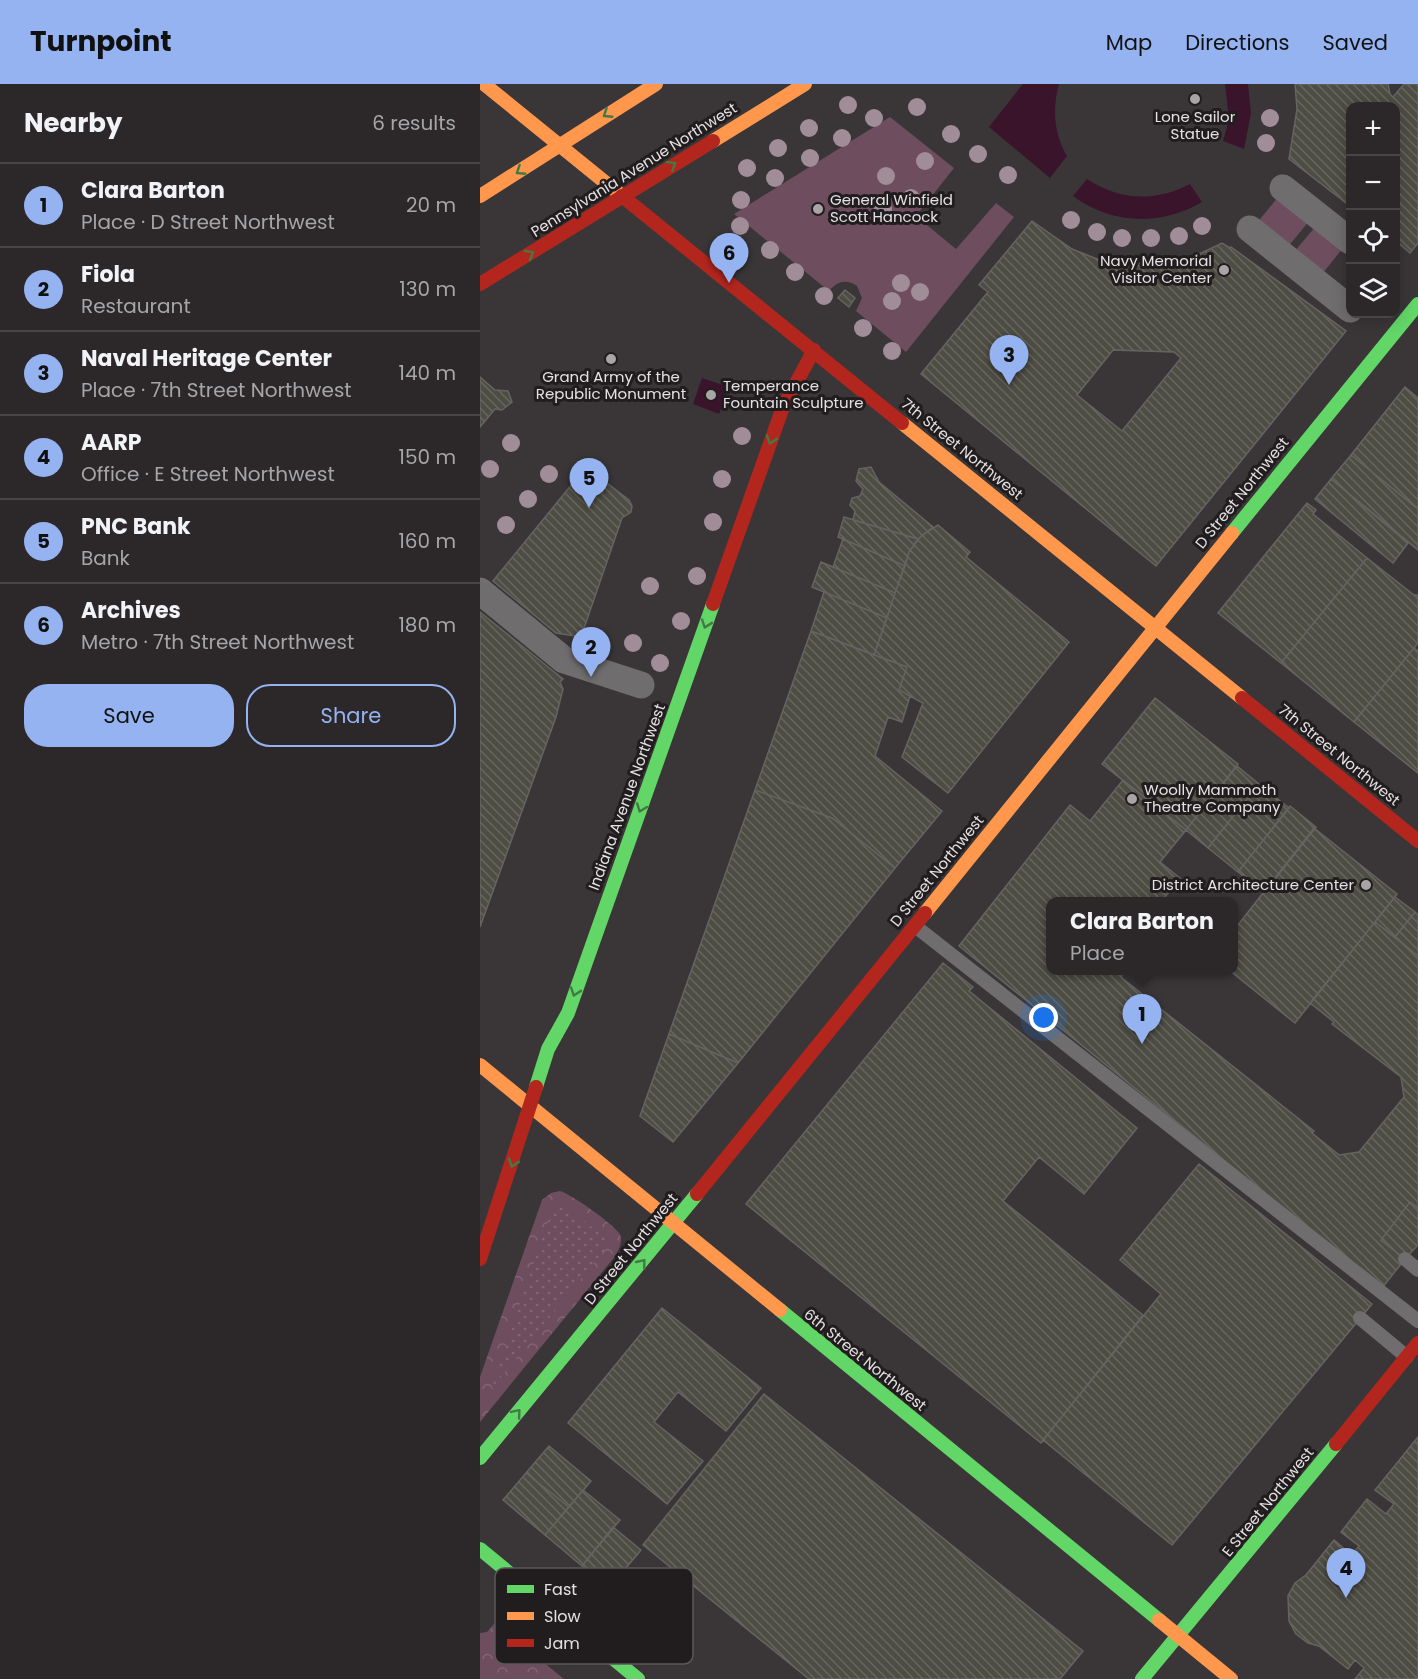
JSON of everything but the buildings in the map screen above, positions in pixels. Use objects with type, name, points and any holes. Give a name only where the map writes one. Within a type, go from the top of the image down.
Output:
[{"type":"main road","name":"7th Street Northwest","points":[[484,84],[1418,841]]},
{"type":"main road","points":[[480,196],[656,84]]},
{"type":"main road","name":"Pennsylvania Avenue Northwest","points":[[480,284],[567,233],[622,196],[804,84]]},
{"type":"main road","name":"D Street Northwest","points":[[480,1458],[673,1223],[1154,627],[1414,315]]},
{"type":"main road","name":"Indiana Avenue Northwest","points":[[480,1259],[548,1049],[568,1013],[783,407],[814,350]]},
{"type":"main road","name":"6th Street Northwest","points":[[480,1065],[1231,1679]]},
{"type":"main road","name":"E Street Northwest","points":[[1142,1679],[1218,1590],[1418,1343]]},
{"type":"main road","points":[[480,1550],[502,1568]]},
{"type":"main road","points":[[620,1664],[638,1679]]},
{"type":"street","points":[[1283,188],[1346,238]]},
{"type":"street","points":[[1250,229],[1346,306]]},
{"type":"street","points":[[480,591],[564,660],[641,685]]},
{"type":"lane","points":[[914,925],[1418,1321]]},
{"type":"lane","points":[[1405,1259],[1418,1270]]},
{"type":"lane","points":[[1360,1318],[1407,1357]]},
{"type":"green space","points":[[890,117],[954,168],[916,216],[956,249],[996,203],[1014,217],[906,352],[856,311],[862,298],[857,286],[849,282],[842,282],[829,291],[734,214]]},
{"type":"green space","points":[[1279,196],[1310,220],[1287,248],[1256,224]]},
{"type":"green space","points":[[1316,226],[1343,248],[1322,274],[1294,252]]},
{"type":"green space","points":[[560,1191],[582,1203],[615,1228],[620,1236],[620,1247],[616,1255],[480,1422],[480,1377],[542,1200],[551,1193]]},
{"type":"green space","points":[[561,1203],[606,1238],[607,1247],[491,1389],[553,1207]]},
{"type":"green space","points":[[495,1623],[495,1664],[546,1664],[564,1679],[480,1679],[480,1633],[487,1632]]},
{"type":"shaded area","points":[[1023,84],[1059,84],[1055,103],[1057,130],[1067,156],[1050,178],[989,127]]},
{"type":"shaded area","points":[[1225,84],[1248,84],[1251,113],[1244,149],[1223,141],[1229,120]]},
{"type":"shaded area","points":[[1087,179],[1113,192],[1138,196],[1164,194],[1190,184],[1202,202],[1170,215],[1137,219],[1120,217],[1088,206],[1073,196]]},
{"type":"shaded area","points":[[702,378],[729,387],[719,414],[693,404]]},
{"type":"traffic: fast","points":[[1232,533],[1418,304]]},
{"type":"traffic: fast","points":[[536,1087],[548,1049],[568,1013],[713,604]]},
{"type":"traffic: fast","points":[[480,1458],[697,1194]]},
{"type":"traffic: fast","points":[[780,1310],[1159,1620]]},
{"type":"traffic: fast","points":[[1142,1679],[1336,1444]]},
{"type":"traffic: fast","points":[[480,1549],[503,1568]]},
{"type":"traffic: fast","points":[[620,1664],[638,1679]]},
{"type":"traffic: slow","points":[[484,84],[622,196]]},
{"type":"traffic: slow","points":[[480,196],[656,84]]},
{"type":"traffic: slow","points":[[713,141],[805,84]]},
{"type":"traffic: slow","points":[[902,423],[1242,698]]},
{"type":"traffic: slow","points":[[925,913],[1232,533]]},
{"type":"traffic: slow","points":[[480,1065],[780,1310]]},
{"type":"traffic: slow","points":[[1159,1620],[1231,1679]]},
{"type":"traffic: jam","points":[[480,284],[713,141]]},
{"type":"traffic: jam","points":[[622,196],[902,423]]},
{"type":"traffic: jam","points":[[713,604],[783,407],[814,350]]},
{"type":"traffic: jam","points":[[1242,698],[1418,841]]},
{"type":"traffic: jam","points":[[697,1194],[925,913]]},
{"type":"traffic: jam","points":[[480,1259],[536,1087]]},
{"type":"traffic: jam","points":[[1336,1444],[1418,1343]]},
{"type":"place","name":"Lone Sailor Statue","points":[[1195,99]]},
{"type":"place","name":"General Winfield Scott Hancock","points":[[818,209]]},
{"type":"place","name":"Navy Memorial Visitor Center","points":[[1224,270]]},
{"type":"place","name":"Archives","points":[[729,283]]},
{"type":"place","name":"Grand Army of the Republic Monument","points":[[611,359]]},
{"type":"place","name":"Naval Heritage Center","points":[[1009,385]]},
{"type":"place","name":"Temperance Fountain Sculpture","points":[[711,395]]},
{"type":"place","name":"PNC Bank","points":[[589,508]]},
{"type":"place","name":"Fiola","points":[[591,677]]},
{"type":"place","name":"Woolly Mammoth Theatre Company","points":[[1132,799]]},
{"type":"place","name":"District Architecture Center","points":[[1366,885]]},
{"type":"place","name":"Clara Barton","points":[[1142,1044]]},
{"type":"place","name":"AARP","points":[[1346,1598]]}]
